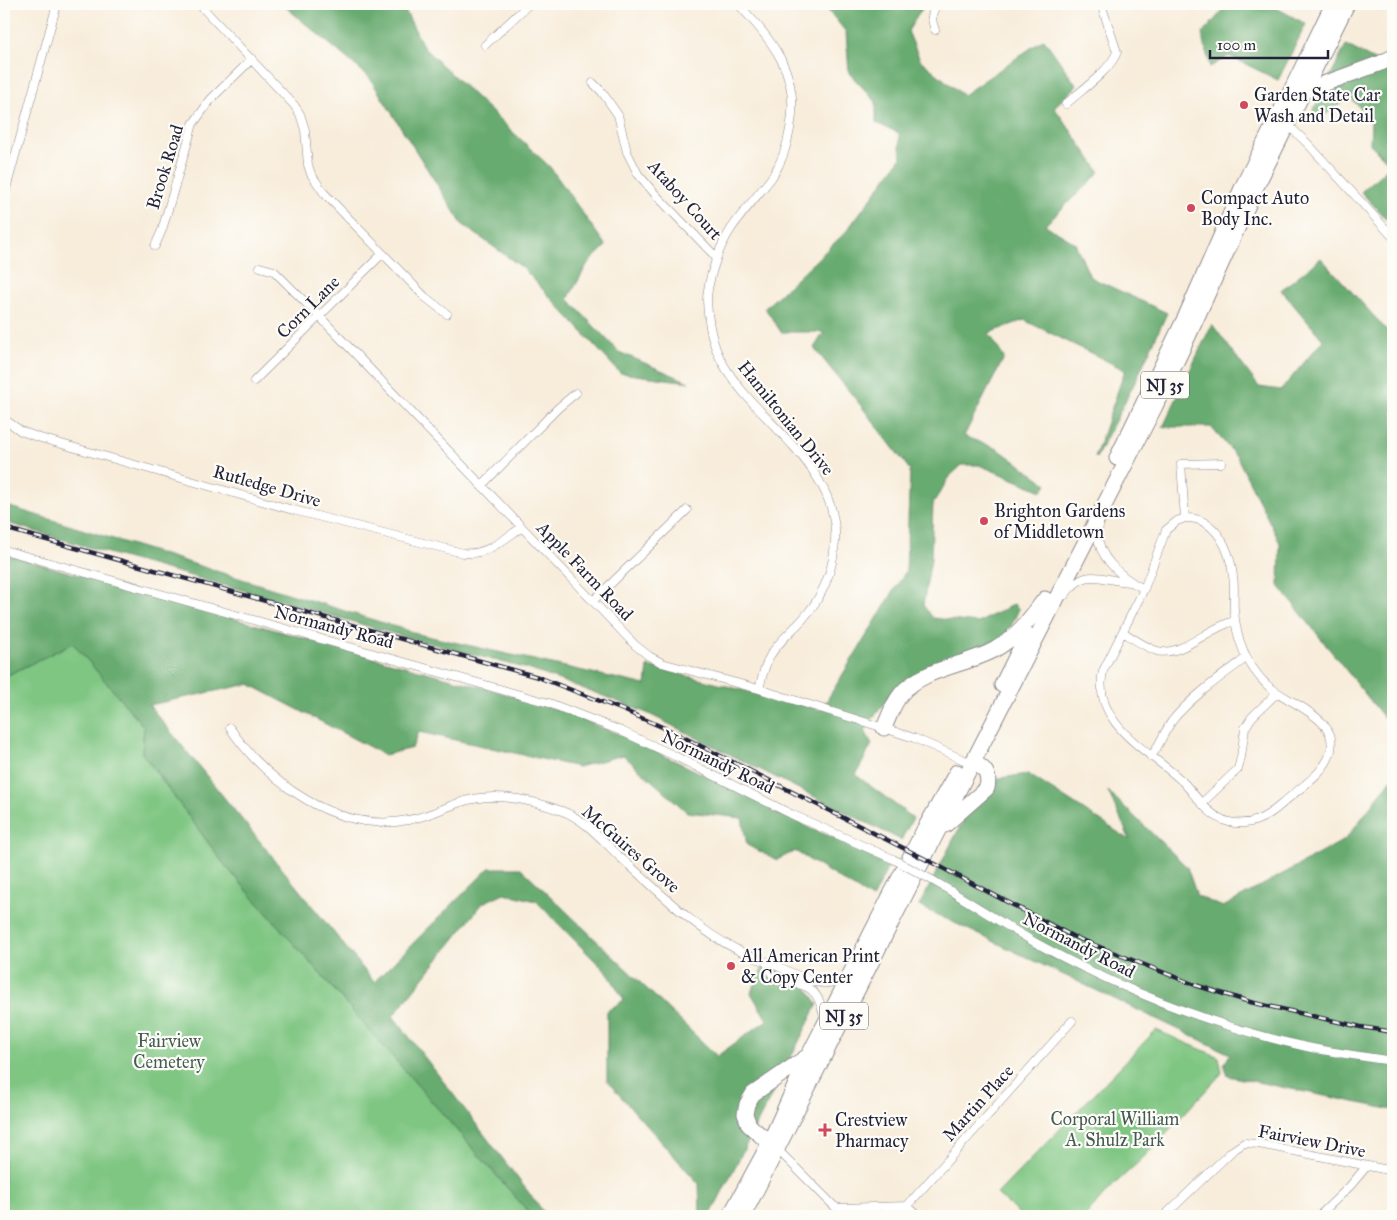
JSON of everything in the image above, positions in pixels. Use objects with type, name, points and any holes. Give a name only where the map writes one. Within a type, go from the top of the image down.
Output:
[{"type":"highway","name":"NJ 35","points":[[730,1216],[773,1146],[933,840],[968,761],[1045,600],[1186,316],[1234,206],[1333,4]]},
{"type":"highway","name":"NJ 35","points":[[743,1216],[809,1055],[924,830],[968,761],[1046,620],[1186,343],[1256,187],[1347,4]]},
{"type":"highway","points":[[1304,91],[1393,57]]},
{"type":"highway","points":[[884,728],[899,697],[910,686],[930,675],[974,660],[1004,644],[1025,625],[1045,600]]},
{"type":"highway","points":[[933,840],[949,821],[987,788],[988,776],[986,770],[968,761]]},
{"type":"highway","points":[[773,1146],[749,1125],[745,1114],[747,1104],[753,1094],[809,1055]]},
{"type":"street","points":[[4,196],[57,4]]},
{"type":"street","points":[[199,4],[288,96],[300,114],[306,130],[308,165],[316,184],[334,205],[425,297],[447,314]]},
{"type":"street","points":[[485,45],[529,4]]},
{"type":"street","name":"Hamiltonian Drive","points":[[738,4],[771,41],[786,69],[792,93],[792,124],[786,149],[778,167],[731,228],[716,257],[707,298],[716,349],[740,388],[813,470],[826,492],[833,515],[835,530],[830,574],[811,610],[782,640],[769,657],[759,689]]},
{"type":"street","points":[[935,30],[931,19],[932,12],[938,4]]},
{"type":"street","points":[[1066,104],[1097,77],[1111,62],[1117,52],[1101,4]]},
{"type":"street","name":"Brook Road","points":[[155,246],[162,230],[192,124],[211,98],[252,58]]},
{"type":"street","name":"Ataboy Court","points":[[593,83],[602,92],[618,115],[627,152],[638,174],[716,257]]},
{"type":"street","points":[[1288,125],[1308,144],[1393,237]]},
{"type":"street","name":"Corn Lane","points":[[254,381],[382,254]]},
{"type":"street","name":"Apple Farm Road","points":[[260,267],[274,271],[635,645],[655,660],[759,689],[884,728],[914,738],[968,761]]},
{"type":"street","points":[[481,486],[558,408],[576,394]]},
{"type":"street","name":"Rutledge Drive","points":[[4,419],[21,431],[36,437],[293,510],[463,554],[484,551],[522,527]]},
{"type":"street","points":[[1185,518],[1181,464],[1221,463]]},
{"type":"street","points":[[1106,502],[1098,529],[1100,547],[1112,565],[1130,582],[1144,589]]},
{"type":"street","points":[[593,601],[687,510]]},
{"type":"street","points":[[1185,518],[1199,519],[1207,523],[1216,531],[1224,546],[1233,577],[1235,621],[1238,637],[1246,658],[1277,693],[1313,713],[1327,728],[1330,735],[1330,749],[1327,760],[1322,768],[1272,813],[1255,822],[1239,823],[1224,820],[1209,811],[1181,781],[1124,733],[1103,700],[1101,680],[1103,671],[1144,589],[1166,530],[1177,520],[1185,518]]},
{"type":"street","name":"Normandy Road","points":[[4,550],[549,703],[621,731],[791,814],[893,859],[970,901],[1034,942],[1107,978],[1171,1005],[1242,1029],[1325,1050],[1393,1061]]},
{"type":"street","points":[[1046,620],[1068,590],[1084,578],[1099,576],[1122,582],[1130,582]]},
{"type":"street","points":[[1123,632],[1153,649],[1169,652],[1185,646],[1224,623],[1235,621]]},
{"type":"street","points":[[1151,757],[1179,713],[1224,674],[1246,658]]},
{"type":"street","points":[[1202,803],[1238,769],[1242,757],[1243,736],[1249,722],[1277,693]]},
{"type":"street","name":"McGuires Grove","points":[[230,728],[253,758],[300,797],[328,811],[348,817],[379,822],[408,820],[441,811],[460,803],[492,798],[516,798],[565,812],[585,825],[696,924],[737,950],[822,984],[847,981]]},
{"type":"street","points":[[767,962],[768,970],[777,979],[805,987],[815,994],[821,1002],[826,1023]]},
{"type":"street","name":"Martin Place","points":[[907,1206],[1072,1021]]},
{"type":"street","name":"Fairview Drive","points":[[1164,1216],[1232,1151],[1244,1143],[1259,1144],[1393,1171]]},
{"type":"street","points":[[773,1146],[835,1207],[907,1206],[919,1216]]},
{"type":"street","points":[[1319,1216],[1350,1186],[1366,1167]]},
{"type":"green space","points":[[282,4],[402,4],[424,48],[550,167],[606,246],[588,263],[568,299],[619,352],[689,382],[620,373],[523,268],[462,224],[369,77]]},
{"type":"green space","points":[[823,4],[925,4],[908,31],[920,60],[963,95],[1044,39],[1077,86],[1054,107],[1100,172],[1045,225],[1075,243],[1090,277],[1167,313],[1136,380],[1096,458],[1125,370],[1024,320],[989,333],[1004,358],[964,436],[998,449],[1047,484],[1042,491],[979,465],[962,465],[951,475],[933,503],[931,559],[923,605],[933,618],[978,623],[1014,604],[1019,609],[1007,635],[891,695],[869,723],[865,731],[872,744],[856,775],[913,818],[901,840],[647,713],[593,692],[528,669],[391,633],[4,522],[4,505],[422,635],[646,685],[648,666],[821,710],[906,571],[910,470],[814,348],[824,332],[781,332],[765,308],[845,233],[901,158],[899,133],[876,123],[876,102],[849,73],[846,32]]},
{"type":"green space","points":[[1222,4],[1269,4],[1306,24],[1278,80],[1229,56],[1210,67],[1202,34],[1224,9]]},
{"type":"green space","points":[[1346,45],[1376,61],[1393,53],[1393,226],[1361,192],[1391,165],[1370,144],[1371,120],[1350,97],[1318,120],[1312,113]]},
{"type":"green space","points":[[1321,258],[1393,337],[1393,729],[1279,586],[1280,543],[1237,457],[1211,427],[1163,427],[1212,324],[1259,387],[1281,390],[1323,340],[1281,290]]},
{"type":"green space","points":[[4,554],[555,709],[621,735],[749,796],[811,829],[859,847],[890,863],[872,899],[795,851],[777,860],[747,845],[742,818],[687,812],[623,755],[578,767],[419,732],[412,748],[385,755],[249,684],[149,705],[374,982],[489,868],[521,868],[717,1056],[767,1020],[751,993],[765,963],[804,983],[818,1004],[710,1216],[700,1216],[699,1184],[607,1081],[607,1011],[624,1000],[609,975],[536,901],[504,893],[483,903],[393,1016],[546,1215],[532,1216],[224,864],[142,753],[144,727],[73,643],[4,677]]},
{"type":"green space","name":"Fairview Cemetery","points":[[73,643],[144,727],[142,753],[224,864],[532,1216],[4,1216],[4,677]]},
{"type":"green space","points":[[1028,774],[1130,840],[1108,791],[1187,867],[1197,896],[1223,907],[1346,839],[1393,777],[1393,1110],[1228,1076],[1224,1065],[1230,1054],[919,906],[981,786],[993,779]]},
{"type":"green space","name":"Corporal William A. Shulz Park","points":[[1156,1030],[1219,1057],[1222,1073],[1144,1157],[1107,1191],[1086,1216],[1021,1216],[997,1194]]},
{"type":"railway","points":[[4,528],[538,677],[669,730],[935,864],[1072,936],[1195,985],[1250,1002],[1361,1027],[1393,1032]]},
{"type":"place","name":"Garden State Car Wash and Detail","points":[[1244,105]]},
{"type":"place","name":"Compact Auto Body Inc.","points":[[1191,208]]},
{"type":"place","name":"Brighton Gardens of Middletown","points":[[984,521]]},
{"type":"place","name":"All American Print & Copy Center","points":[[731,966]]},
{"type":"place","name":"Crestview Pharmacy","points":[[825,1130]]}]
